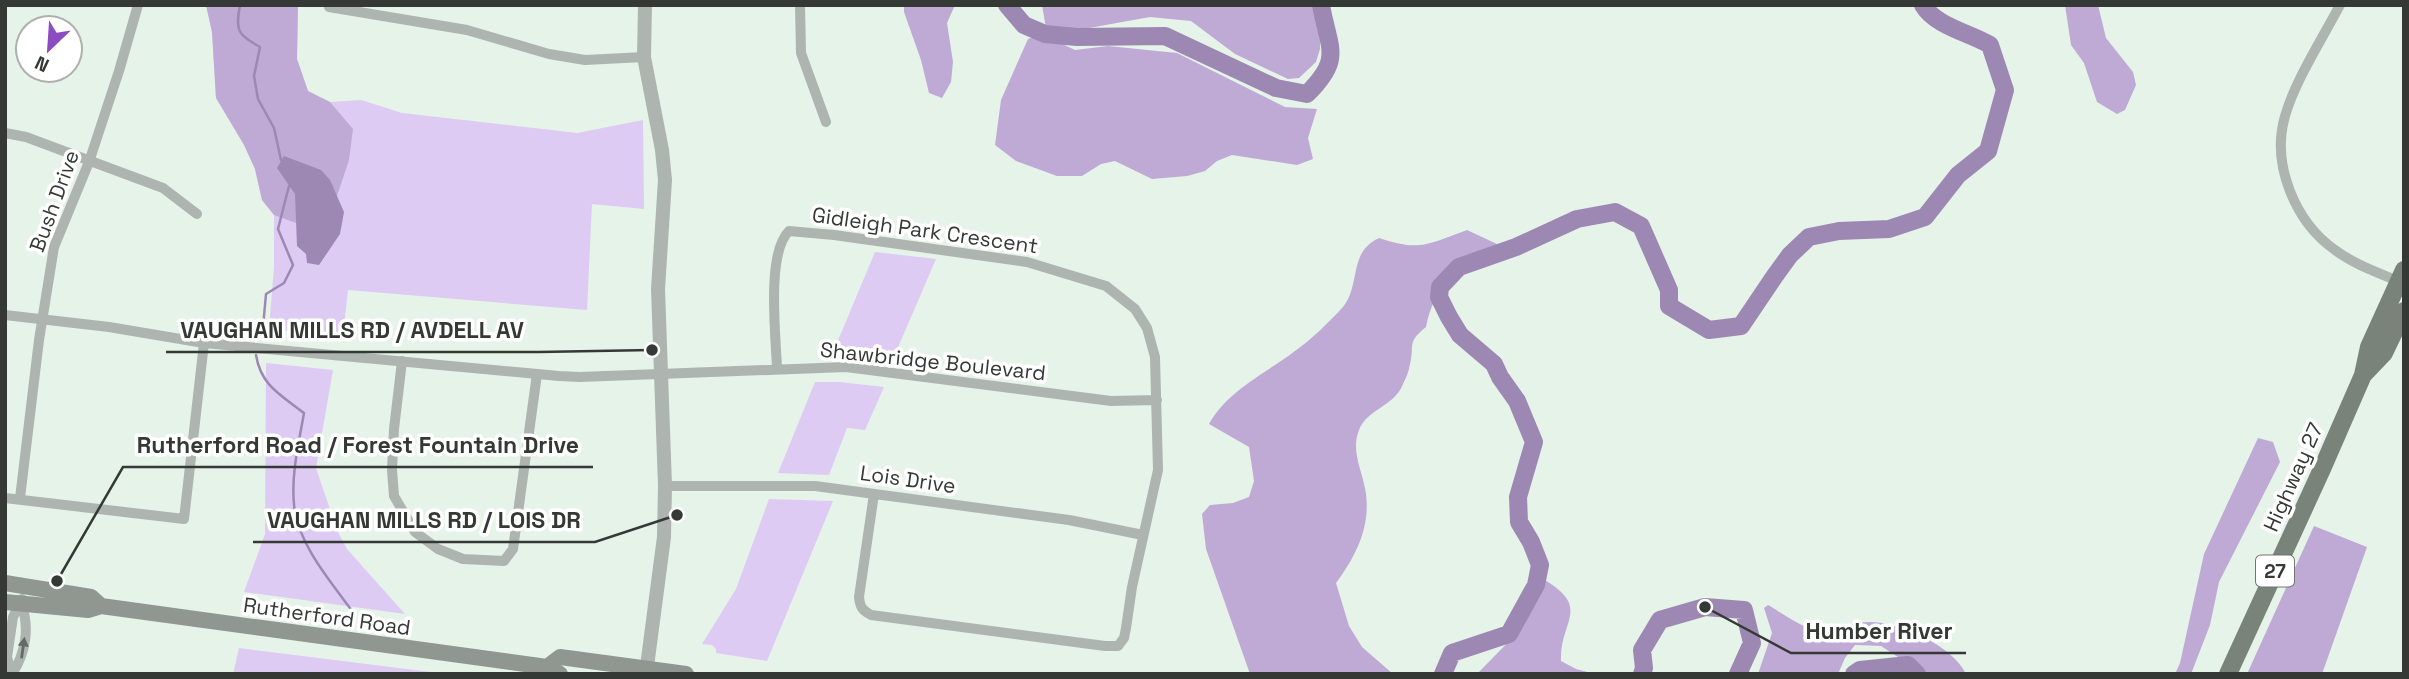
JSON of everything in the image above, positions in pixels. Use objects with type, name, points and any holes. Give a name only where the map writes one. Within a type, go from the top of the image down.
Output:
[{"type":"main road","name":"Highway 27","points":[[2228,674],[2363,374],[2369,347],[2402,278]]},
{"type":"main road","name":"Highway 27","points":[[2363,374],[2384,353],[2404,311]]},
{"type":"main road","name":"Rutherford Road","points":[[5,583],[17,597],[91,597],[101,606],[553,670],[560,657],[646,671],[686,674]]},
{"type":"street","name":"Bush Drive","points":[[20,498],[54,247],[89,162],[138,5]]},
{"type":"street","points":[[645,5],[644,57],[665,180],[658,289],[665,486],[663,548],[646,671]]},
{"type":"street","points":[[800,5],[801,53],[826,121]]},
{"type":"street","points":[[2340,5],[2285,117],[2282,140],[2285,174],[2295,203],[2321,239],[2346,258],[2402,278]]},
{"type":"street","points":[[329,7],[467,30],[549,54],[585,60],[644,57]]},
{"type":"street","points":[[5,133],[26,137],[163,188],[197,214]]},
{"type":"street","name":"Gidleigh Park Crescent","points":[[777,369],[774,297],[776,271],[781,241],[789,231],[1027,262],[1106,286],[1129,304],[1147,328],[1155,357],[1158,470],[1124,638],[1118,646],[871,615],[860,606],[859,597],[874,494]]},
{"type":"street","name":"Shawbridge Boulevard","points":[[5,315],[204,342],[537,374],[580,377],[846,367],[1111,401],[1157,400]]},
{"type":"street","points":[[5,498],[184,519],[204,342]]},
{"type":"street","points":[[402,361],[393,457],[394,496],[415,532],[438,548],[463,559],[504,561],[513,550],[537,374]]},
{"type":"street","name":"Lois Drive","points":[[665,486],[801,486],[1079,521],[1143,536]]},
{"type":"street","points":[[12,674],[7,657],[17,597]]},
{"type":"shaded area","points":[[206,5],[298,5],[297,59],[308,91],[330,102],[361,100],[402,113],[577,133],[643,120],[644,209],[592,204],[587,310],[348,290],[343,336],[269,329],[274,267],[274,215],[262,200],[255,169],[244,144],[216,98],[212,32]]},
{"type":"shaded area","points":[[206,5],[298,5],[297,59],[308,91],[330,102],[353,129],[349,160],[336,199],[310,228],[274,215],[262,200],[255,169],[216,98],[212,32]]},
{"type":"shaded area","points":[[904,5],[955,5],[947,23],[953,62],[951,82],[942,98],[929,93]]},
{"type":"shaded area","points":[[1042,5],[1314,5],[1320,29],[1320,49],[1316,62],[1299,78],[1288,79],[1235,54],[1191,21],[1150,17],[1089,28],[1046,28]]},
{"type":"shaded area","points":[[2065,5],[2098,5],[2106,38],[2133,72],[2136,85],[2125,110],[2117,114],[2097,102],[2084,63],[2071,45]]},
{"type":"shaded area","points":[[1041,34],[1075,50],[1108,46],[1177,53],[1285,107],[1317,109],[1308,138],[1313,159],[1297,165],[1232,155],[1217,161],[1205,171],[1187,176],[1152,179],[1115,161],[1101,164],[1082,176],[1057,176],[1016,161],[995,145],[1001,100],[1028,39]]},
{"type":"shaded area","points":[[284,156],[321,170],[330,180],[344,212],[340,234],[319,265],[307,263],[306,254],[297,246],[295,194],[277,168]]},
{"type":"shaded area","points":[[1467,230],[1497,244],[1461,269],[1443,286],[1430,311],[1426,327],[1413,341],[1409,369],[1399,391],[1394,398],[1368,417],[1357,437],[1356,452],[1365,488],[1366,514],[1356,550],[1336,583],[1349,626],[1362,647],[1393,674],[1250,674],[1206,549],[1202,514],[1210,505],[1233,503],[1249,497],[1254,481],[1249,447],[1209,424],[1236,392],[1301,346],[1343,307],[1352,289],[1359,260],[1369,244],[1379,238],[1405,245],[1424,244]]},
{"type":"shaded area","points":[[875,252],[936,259],[893,359],[834,350]]},
{"type":"shaded area","points":[[266,363],[333,370],[316,468],[337,530],[347,549],[405,614],[244,592],[265,534]]},
{"type":"shaded area","points":[[815,382],[884,387],[865,430],[847,428],[829,475],[778,473]]},
{"type":"shaded area","points":[[2258,438],[2273,442],[2280,462],[2219,582],[2210,625],[2191,674],[2175,674],[2180,663],[2204,554]]},
{"type":"shaded area","points":[[769,499],[833,501],[767,661],[716,653],[712,645],[702,644],[736,589]]},
{"type":"shaded area","points":[[2314,526],[2367,547],[2322,674],[2247,674]]},
{"type":"shaded area","points":[[1543,579],[1567,598],[1570,607],[1561,661],[1576,669],[1595,674],[1477,674],[1523,627]]},
{"type":"shaded area","points":[[1768,605],[1795,622],[1811,628],[1870,622],[1896,626],[1938,645],[1950,654],[1966,674],[1924,674],[1881,646],[1855,645],[1838,674],[1758,674],[1772,633],[1764,608]]},
{"type":"shaded area","points":[[239,648],[447,674],[233,674]]},
{"type":"waterway","points":[[240,5],[238,27],[247,39],[260,47],[254,76],[258,99],[274,128],[281,160]]},
{"type":"waterway","points":[[1007,5],[1024,25],[1045,34],[1077,37],[1165,36],[1276,88],[1307,94],[1326,71],[1329,62],[1330,43],[1321,5]]},
{"type":"waterway","points":[[1443,674],[1452,653],[1509,634],[1536,585],[1540,565],[1519,522],[1518,497],[1534,442],[1517,401],[1494,364],[1460,335],[1449,317],[1439,297],[1440,287],[1459,267],[1516,247],[1577,219],[1615,212],[1641,226],[1669,290],[1669,306],[1709,330],[1741,326],[1790,255],[1809,237],[1839,231],[1889,229],[1925,217],[1958,175],[1988,151],[2005,90],[1990,45],[1944,24],[1923,5]]},
{"type":"waterway","points":[[263,327],[266,294],[284,283],[293,265],[278,229],[289,186]]},
{"type":"waterway","points":[[256,355],[267,382],[304,413],[294,481],[296,519],[316,561],[353,612]]},
{"type":"waterway","points":[[1642,674],[1642,650],[1660,620],[1705,607],[1744,610],[1752,643],[1738,674]]},
{"type":"waterway","points":[[1854,674],[1860,670],[1908,665],[1917,674]]},
{"type":"place","name":"VAUGHAN MILLS RD / AVDELL AV","points":[[652,350]]},
{"type":"place","name":"VAUGHAN MILLS RD / LOIS DR","points":[[677,515]]},
{"type":"place","name":"Rutherford Road / Forest Fountain Drive","points":[[57,581]]},
{"type":"place","name":"Humber River","points":[[1705,607]]}]
